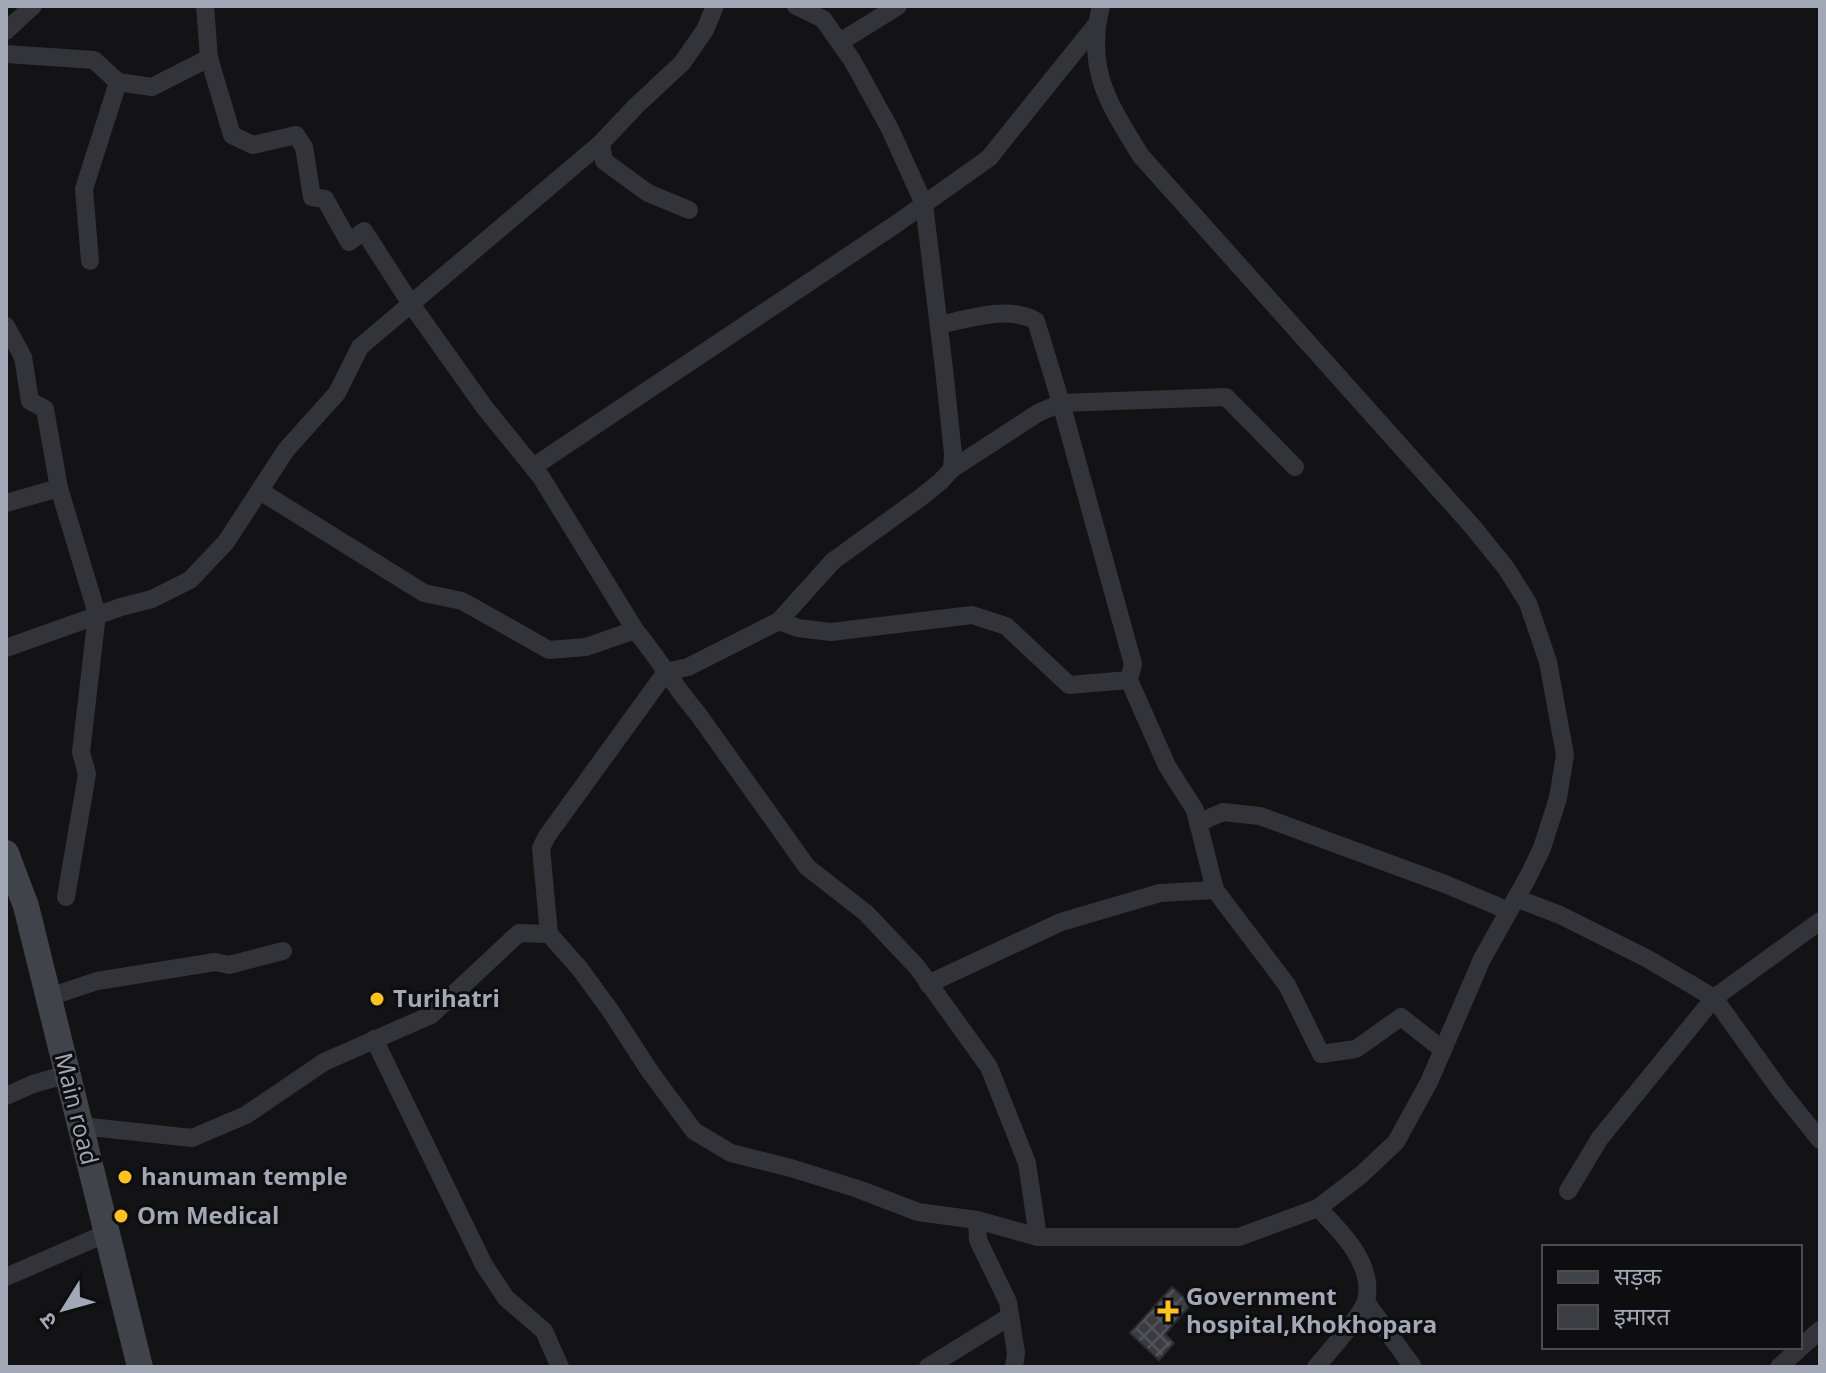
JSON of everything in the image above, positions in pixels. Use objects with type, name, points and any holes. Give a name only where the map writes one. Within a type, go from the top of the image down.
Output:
[{"type":"street","points":[[6,31],[33,6]]},
{"type":"street","points":[[205,6],[209,58],[232,135],[253,145],[296,135],[304,147],[312,197],[325,199],[349,242],[364,231],[485,408],[541,477],[635,630],[807,867],[866,913],[917,967],[989,1067],[1027,1163],[1038,1237]]},
{"type":"street","points":[[6,648],[97,614],[152,599],[190,580],[226,542],[286,450],[337,393],[360,347],[601,143],[682,63],[705,30],[715,6]]},
{"type":"street","points":[[796,6],[823,19],[852,60],[890,129],[924,204],[953,454],[952,469]]},
{"type":"street","points":[[840,42],[898,6]]},
{"type":"street","points":[[1101,6],[1096,25],[1096,65],[1111,107],[1141,156],[1472,526],[1506,568],[1528,603],[1548,662],[1565,755],[1551,824],[1542,848],[1482,959],[1429,1082],[1396,1142],[1361,1175],[1318,1208],[1239,1237],[1038,1237],[977,1220],[918,1212],[858,1189],[731,1153],[694,1131],[610,1010],[549,934],[541,848],[666,672],[688,667],[779,621],[833,561],[920,498],[952,469],[1038,413],[1061,403],[1226,397],[1295,467]]},
{"type":"street","points":[[533,467],[989,158],[1096,25]]},
{"type":"street","points":[[6,54],[94,60],[118,82],[152,87],[209,58]]},
{"type":"street","points":[[90,261],[84,189],[118,82]]},
{"type":"street","points":[[601,143],[604,161],[648,193],[689,210]]},
{"type":"street","points":[[939,325],[1008,312],[1026,315],[1036,321],[1133,664],[1129,680],[1167,766],[1195,810],[1215,890],[1287,985],[1321,1054],[1356,1049],[1401,1017],[1443,1050]]},
{"type":"street","points":[[6,326],[23,357],[30,401],[45,409],[59,488],[97,614],[81,752],[87,774],[66,897]]},
{"type":"street","points":[[6,503],[59,488]]},
{"type":"street","points":[[260,491],[424,593],[462,601],[549,650],[586,647],[635,630]]},
{"type":"street","points":[[779,621],[798,628],[831,632],[972,615],[1006,626],[1069,685],[1129,680]]},
{"type":"street","points":[[1198,823],[1223,812],[1260,816],[1445,884],[1512,905],[1560,915],[1636,953],[1714,998],[1820,1140]]},
{"type":"street","name":"Main road","points":[[6,853],[26,906],[140,1367]]},
{"type":"street","points":[[928,984],[1061,922],[1160,893],[1215,890]]},
{"type":"street","points":[[1568,1191],[1600,1138],[1714,998],[1820,921]]},
{"type":"street","points":[[81,1126],[192,1138],[246,1115],[324,1062],[431,1015],[519,933],[549,934]]},
{"type":"street","points":[[49,997],[97,981],[215,962],[229,965],[283,951]]},
{"type":"street","points":[[374,1039],[484,1265],[506,1298],[544,1331],[560,1367]]},
{"type":"street","points":[[6,1096],[68,1074]]},
{"type":"street","points":[[1316,1367],[1366,1302],[1367,1284],[1361,1261],[1341,1231],[1318,1208]]},
{"type":"street","points":[[977,1220],[978,1240],[1008,1302],[1016,1353],[1014,1367]]},
{"type":"street","points":[[6,1277],[107,1233]]},
{"type":"street","points":[[1366,1302],[1413,1367]]},
{"type":"street","points":[[928,1367],[1009,1317]]},
{"type":"street","points":[[1802,1346],[1820,1330]]},
{"type":"street","points":[[1779,1367],[1799,1349]]},
{"type":"building","points":[[1172,1287],[1191,1304],[1165,1334],[1174,1343],[1159,1360],[1130,1333]]},
{"type":"place","name":"Turihatri","points":[[377,999]]},
{"type":"place","name":"hanuman temple","points":[[125,1177]]},
{"type":"place","name":"Om Medical","points":[[121,1216]]},
{"type":"place","name":"Government hospital,Khokhopara","points":[[1168,1311]]}]
